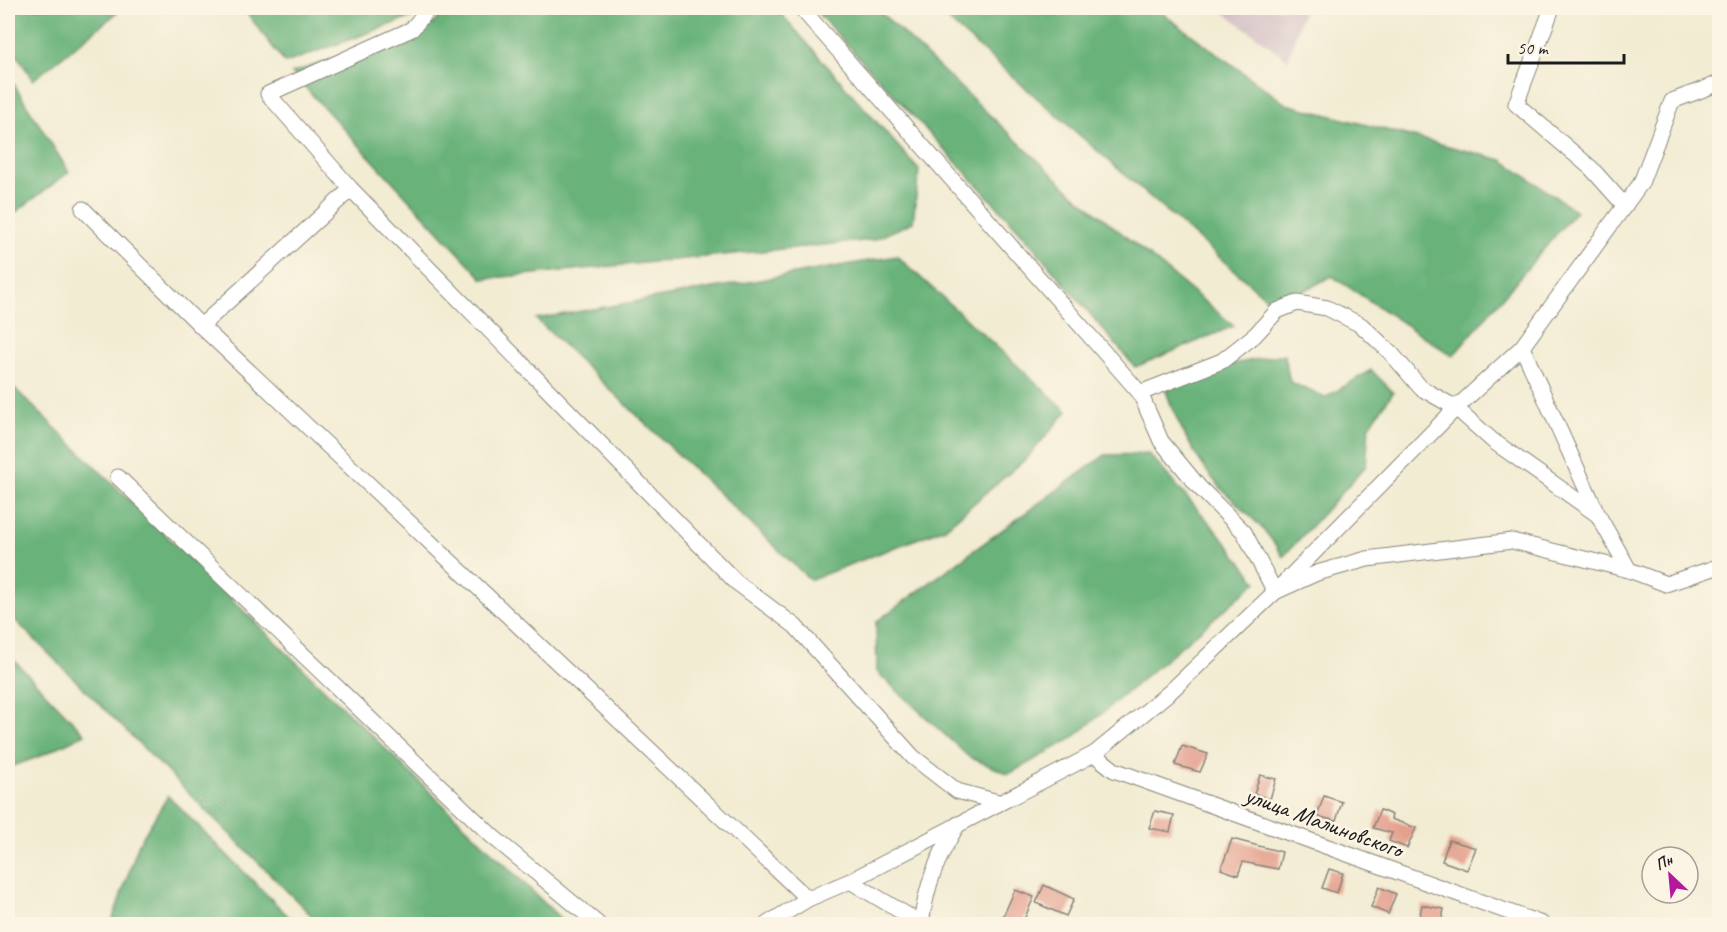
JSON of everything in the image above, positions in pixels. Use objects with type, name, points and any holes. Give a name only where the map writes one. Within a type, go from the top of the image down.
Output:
[{"type":"street","points":[[429,8],[412,29],[268,93],[351,189],[736,582],[795,626],[913,757],[957,791],[998,802]]},
{"type":"street","points":[[801,8],[1140,393],[1161,441],[1199,487],[1244,532],[1275,592]]},
{"type":"street","points":[[1552,8],[1516,104],[1591,168],[1625,206]]},
{"type":"street","points":[[767,924],[808,899],[850,881],[1094,754],[1171,691],[1275,592],[1456,408],[1522,347],[1641,183],[1672,101],[1719,83]]},
{"type":"street","points":[[201,326],[351,189]]},
{"type":"street","points":[[83,209],[201,326],[808,899]]},
{"type":"street","points":[[1140,393],[1222,361],[1255,335],[1277,311],[1297,303],[1327,308],[1361,325],[1391,353],[1421,388],[1456,408],[1493,441],[1598,515]]},
{"type":"street","points":[[1522,347],[1598,515],[1629,570]]},
{"type":"street","points":[[118,477],[492,836],[598,924]]},
{"type":"street","points":[[1275,592],[1317,573],[1367,559],[1512,541],[1629,570],[1666,584],[1719,566]]},
{"type":"street","name":"улица Малиновского","points":[[1094,754],[1114,770],[1542,924]]},
{"type":"street","points":[[850,881],[921,924],[927,887],[942,850],[959,823]]},
{"type":"shaded area","points":[[1218,8],[1304,8],[1288,60]]},
{"type":"green space","points":[[8,8],[123,8],[33,80],[17,55],[8,61]]},
{"type":"green space","points":[[243,8],[425,8],[420,14],[285,63]]},
{"type":"green space","points":[[446,8],[776,8],[919,170],[913,222],[873,240],[483,279],[292,73],[433,24]]},
{"type":"green space","points":[[813,8],[876,8],[1067,188],[1234,326],[1135,367],[1020,231]]},
{"type":"green space","points":[[934,8],[1155,8],[1286,104],[1502,160],[1576,211],[1453,356],[1332,276],[1275,306]]},
{"type":"green space","points":[[8,75],[69,172],[8,218]]},
{"type":"green space","points":[[897,256],[1067,411],[1028,457],[945,528],[810,580],[536,319]]},
{"type":"green space","points":[[1284,354],[1290,382],[1325,398],[1371,370],[1393,392],[1369,427],[1366,466],[1283,557],[1262,528],[1221,488],[1204,467],[1182,429],[1166,391],[1173,376]]},
{"type":"green space","points":[[8,382],[566,924],[320,924],[8,613]]},
{"type":"green space","points":[[1149,454],[1221,536],[1257,582],[1073,738],[1009,774],[969,757],[877,672],[876,622],[1105,455]]},
{"type":"green space","points":[[8,654],[85,734],[38,757],[8,768]]},
{"type":"green space","points":[[168,796],[296,924],[111,924],[139,843]]},
{"type":"building","points":[[1182,746],[1208,754],[1200,772],[1175,765]]},
{"type":"building","points":[[1260,775],[1276,779],[1270,799],[1254,794]]},
{"type":"building","points":[[1324,796],[1342,802],[1336,821],[1317,816]]},
{"type":"building","points":[[1380,810],[1392,815],[1391,819],[1416,828],[1407,848],[1389,841],[1392,833],[1373,828]]},
{"type":"building","points":[[1155,811],[1174,815],[1170,832],[1149,828]]},
{"type":"building","points":[[1232,839],[1282,852],[1278,869],[1243,862],[1238,875],[1221,869]]},
{"type":"building","points":[[1449,840],[1476,848],[1467,870],[1442,861]]},
{"type":"building","points":[[1329,869],[1343,873],[1337,893],[1322,888]]},
{"type":"building","points":[[1044,885],[1074,899],[1066,916],[1036,903]]},
{"type":"building","points":[[1379,887],[1396,894],[1388,914],[1371,907]]},
{"type":"building","points":[[1015,890],[1034,897],[1022,924],[1012,924],[1002,919]]},
{"type":"building","points":[[1422,905],[1444,909],[1441,924],[1418,924]]}]
